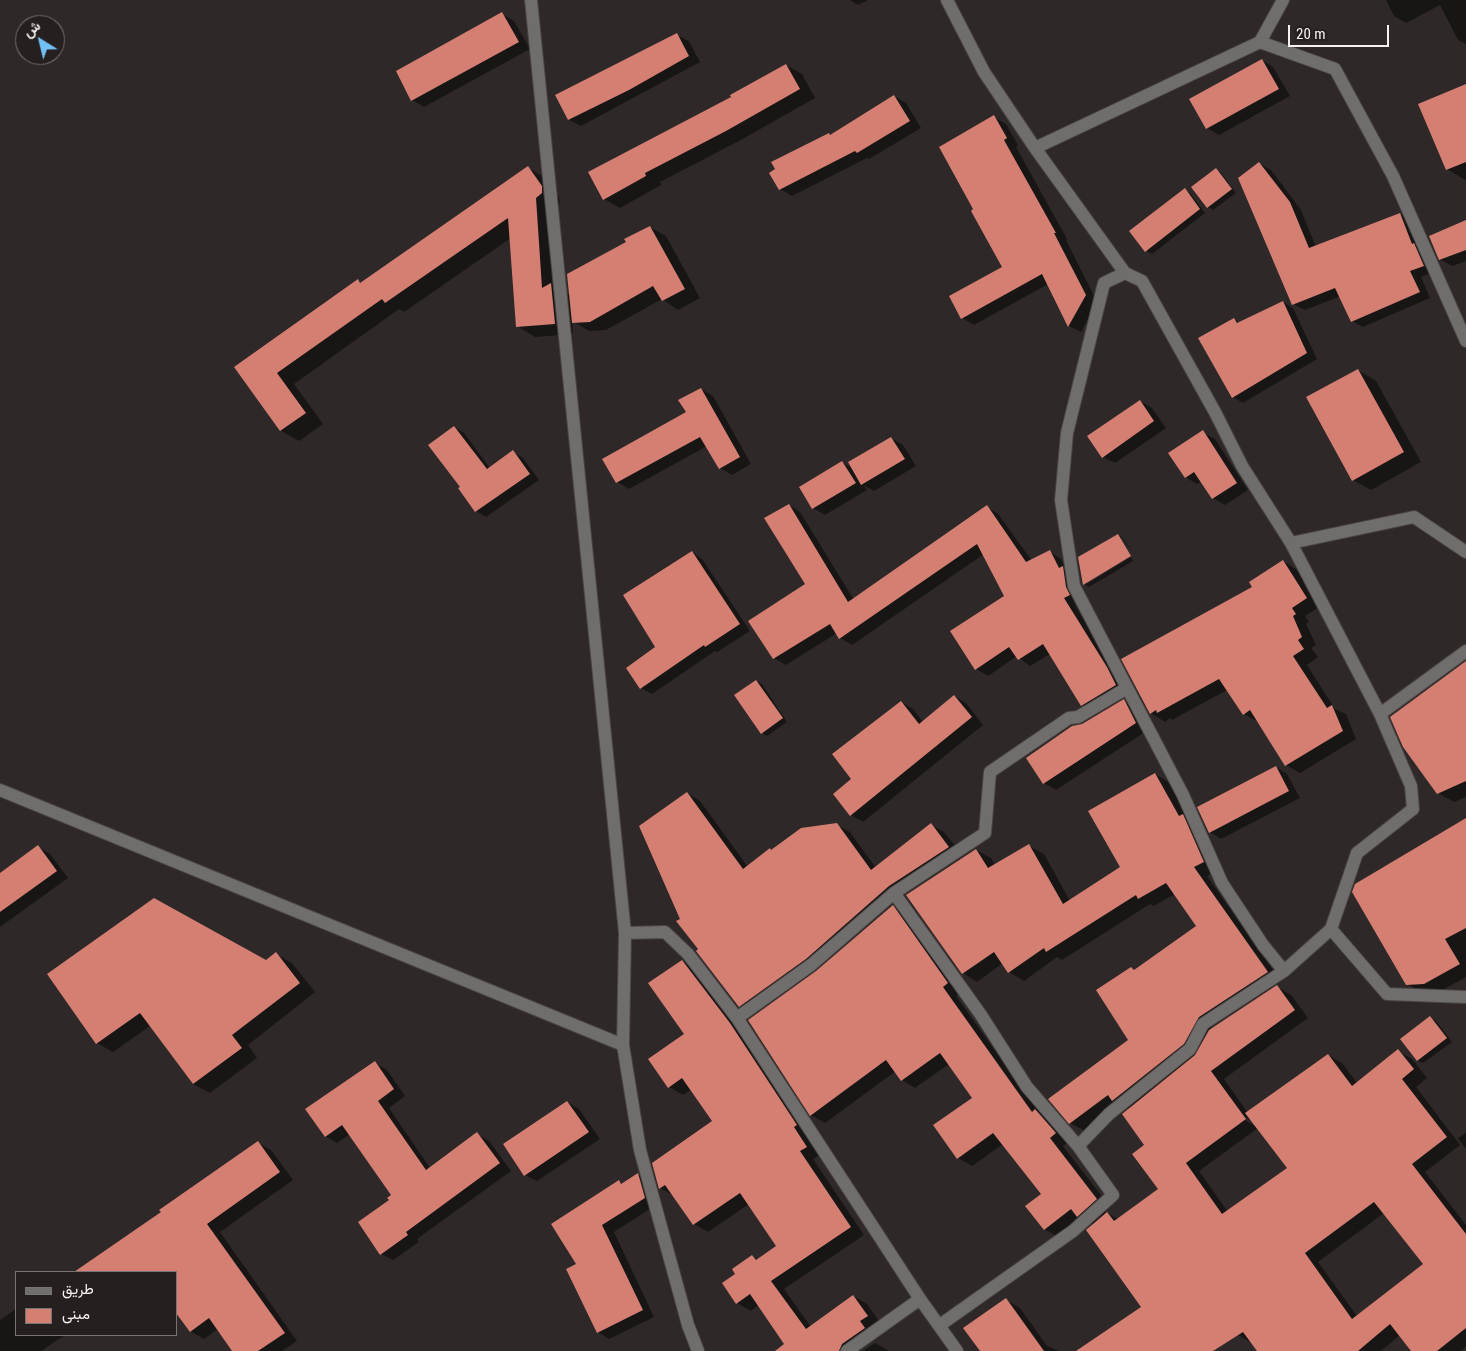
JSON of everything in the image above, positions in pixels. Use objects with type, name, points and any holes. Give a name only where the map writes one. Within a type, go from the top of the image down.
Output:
[{"type":"street","points":[[531,0],[625,933],[623,1045],[640,1150],[686,1316],[698,1351]]},
{"type":"street","points":[[947,0],[984,72],[1035,148],[1125,273],[1142,280],[1216,414],[1242,466],[1291,543],[1380,714],[1411,786],[1413,809],[1357,853],[1331,929],[1284,971],[1203,1024],[1190,1049],[1109,1114],[1078,1146]]},
{"type":"street","points":[[1035,148],[1260,42],[1283,0]]},
{"type":"street","points":[[1260,42],[1335,68],[1393,176],[1466,341]]},
{"type":"street","points":[[1125,273],[1104,283],[1068,433],[1061,500],[1074,586],[1183,795],[1222,883],[1263,945],[1284,971]]},
{"type":"street","points":[[1291,543],[1414,517],[1466,552]]},
{"type":"street","points":[[1380,714],[1466,651]]},
{"type":"street","points":[[737,1018],[811,965],[894,893],[985,833],[990,772],[1069,718],[1078,717],[1127,688]]},
{"type":"street","points":[[0,790],[623,1045]]},
{"type":"street","points":[[894,893],[981,1015],[1027,1087],[1078,1146],[1113,1195],[1073,1231],[940,1325]]},
{"type":"street","points":[[1331,929],[1387,994],[1466,997]]},
{"type":"street","points":[[625,933],[664,932],[688,954],[737,1018],[920,1299],[957,1351]]},
{"type":"street","points":[[847,1351],[920,1299]]},
{"type":"building","points":[[502,12],[519,42],[411,101],[396,71]]},
{"type":"building","points":[[677,33],[689,56],[629,90],[568,120],[555,95]]},
{"type":"building","points":[[1262,59],[1279,89],[1206,129],[1189,99]]},
{"type":"building","points":[[786,64],[800,89],[726,131],[645,173],[646,176],[603,200],[588,172],[731,97],[730,95]]},
{"type":"building","points":[[1466,84],[1466,162],[1446,170],[1418,104]]},
{"type":"building","points":[[894,95],[910,121],[857,153],[855,151],[779,190],[769,173],[775,169],[771,162],[829,133],[830,135]]},
{"type":"building","points":[[994,115],[1007,138],[1004,140],[1056,233],[1054,233],[1086,295],[1068,327],[1042,274],[961,319],[949,296],[1002,267],[939,147]]},
{"type":"building","points":[[1259,162],[1290,202],[1309,248],[1400,213],[1412,244],[1414,243],[1424,266],[1410,271],[1420,292],[1351,322],[1335,288],[1292,305],[1238,178]]},
{"type":"building","points":[[528,166],[542,186],[542,193],[536,198],[542,288],[551,283],[555,324],[516,327],[508,218],[385,303],[382,299],[277,373],[306,413],[280,431],[234,367],[358,279],[360,283]]},
{"type":"building","points":[[1216,168],[1232,189],[1207,208],[1191,187]]},
{"type":"building","points":[[1185,188],[1200,209],[1145,252],[1129,231]]},
{"type":"building","points":[[1466,220],[1466,250],[1439,260],[1429,236]]},
{"type":"building","points":[[650,226],[685,289],[662,301],[653,286],[590,322],[572,323],[567,274],[626,242],[624,239]]},
{"type":"building","points":[[1283,301],[1307,353],[1232,398],[1198,338],[1234,318],[1237,323]]},
{"type":"building","points":[[1358,369],[1404,452],[1352,481],[1306,397]]},
{"type":"building","points":[[701,388],[740,457],[719,469],[700,437],[616,483],[602,459],[686,412],[678,400]]},
{"type":"building","points":[[1140,400],[1154,421],[1102,458],[1087,436]]},
{"type":"building","points":[[454,426],[487,469],[513,450],[530,474],[475,512],[458,488],[460,487],[428,445]]},
{"type":"building","points":[[1203,430],[1237,483],[1212,499],[1194,472],[1185,478],[1168,453]]},
{"type":"building","points":[[891,437],[905,459],[861,485],[848,462]]},
{"type":"building","points":[[842,461],[856,483],[812,509],[799,487]]},
{"type":"building","points":[[789,504],[848,602],[987,505],[1026,562],[1050,550],[1059,568],[1063,566],[1066,587],[1070,595],[1064,598],[1107,667],[1116,685],[1081,706],[1043,644],[1018,660],[1009,647],[975,670],[950,631],[1004,596],[977,544],[839,639],[830,624],[773,659],[748,621],[805,584],[764,518]]},
{"type":"building","points":[[1118,534],[1131,556],[1083,585],[1078,557]]},
{"type":"building","points":[[692,551],[740,624],[705,647],[704,645],[640,689],[626,668],[655,647],[623,595]]},
{"type":"building","points":[[1283,560],[1307,598],[1292,608],[1296,614],[1293,616],[1302,637],[1298,640],[1304,649],[1293,656],[1327,708],[1332,705],[1343,731],[1285,766],[1250,710],[1243,715],[1219,679],[1157,713],[1156,710],[1150,714],[1121,659],[1252,587],[1249,582]]},
{"type":"building","points":[[1466,661],[1466,781],[1437,794],[1403,747],[1390,717]]},
{"type":"building","points":[[756,680],[783,718],[761,734],[734,695]]},
{"type":"building","points":[[954,695],[972,717],[850,816],[833,794],[851,779],[832,754],[901,701],[919,724]]},
{"type":"building","points":[[1124,699],[1136,723],[1043,784],[1026,758],[1072,726],[1082,724]]},
{"type":"building","points":[[1276,766],[1289,791],[1209,833],[1197,807]]},
{"type":"building","points":[[1155,773],[1179,816],[1183,814],[1204,862],[1194,867],[1268,972],[1199,1017],[1184,1044],[1112,1101],[1108,1095],[1069,1124],[1048,1099],[1128,1040],[1096,990],[1131,967],[1134,970],[1196,926],[1166,883],[1138,899],[1136,895],[1046,952],[1044,948],[1008,973],[994,952],[962,974],[906,895],[976,849],[988,868],[1029,844],[1063,904],[1120,867],[1088,811]]},
{"type":"building","points":[[687,792],[743,869],[770,848],[771,850],[801,828],[837,823],[871,870],[931,823],[949,847],[889,886],[806,959],[739,1007],[696,951],[698,949],[676,921],[680,919],[639,826]]},
{"type":"building","points":[[1466,818],[1466,928],[1445,939],[1460,964],[1424,984],[1406,985],[1352,892],[1355,884]]},
{"type":"building","points":[[38,845],[57,871],[0,912],[0,873]]},
{"type":"building","points":[[154,898],[266,960],[276,952],[300,983],[232,1035],[242,1048],[193,1084],[140,1013],[96,1044],[47,974]]},
{"type":"building","points":[[893,905],[948,983],[943,987],[1032,1112],[1035,1109],[1056,1133],[1050,1138],[1097,1199],[1077,1217],[1071,1209],[1044,1230],[1025,1206],[1041,1194],[993,1133],[957,1159],[933,1125],[972,1098],[940,1053],[901,1081],[886,1060],[810,1116],[748,1020],[816,971]]},
{"type":"building","points":[[682,960],[730,1023],[797,1125],[794,1127],[807,1147],[800,1151],[851,1227],[771,1281],[806,1329],[853,1295],[868,1316],[860,1321],[865,1328],[842,1344],[839,1351],[775,1351],[784,1344],[750,1294],[736,1304],[722,1283],[735,1274],[732,1269],[752,1255],[756,1260],[776,1246],[740,1193],[693,1225],[665,1185],[659,1189],[652,1163],[712,1121],[682,1078],[668,1088],[648,1059],[684,1034],[648,983]]},
{"type":"building","points":[[1277,985],[1295,1010],[1211,1071],[1246,1119],[1186,1163],[1222,1214],[1287,1168],[1245,1113],[1328,1054],[1352,1086],[1398,1049],[1414,1069],[1402,1079],[1447,1137],[1412,1164],[1466,1234],[1466,1328],[1437,1351],[1411,1351],[1390,1324],[1358,1351],[1257,1351],[1243,1332],[1213,1351],[1076,1351],[1141,1307],[1086,1230],[1107,1212],[1114,1221],[1158,1189],[1132,1154],[1144,1145],[1122,1114],[1195,1055],[1209,1030]],"holes":[[[1374,1202],[1423,1264],[1352,1319],[1305,1253]]]},
{"type":"building","points":[[1430,1016],[1447,1038],[1417,1061],[1400,1039]]},
{"type":"building","points":[[375,1061],[394,1089],[378,1101],[426,1170],[477,1132],[500,1163],[406,1232],[408,1235],[380,1255],[358,1222],[389,1200],[387,1198],[391,1195],[342,1125],[325,1137],[305,1109]]},
{"type":"building","points":[[567,1101],[589,1132],[524,1176],[503,1144]]},
{"type":"building","points":[[258,1141],[280,1172],[207,1224],[285,1333],[258,1351],[232,1351],[209,1318],[190,1332],[178,1316],[178,1271],[75,1271],[161,1212],[159,1210]]},
{"type":"building","points":[[638,1173],[645,1198],[602,1225],[643,1310],[597,1333],[566,1269],[576,1264],[551,1224],[619,1180],[621,1184]]},
{"type":"building","points":[[1006,1298],[1044,1351],[980,1351],[963,1328]]}]
